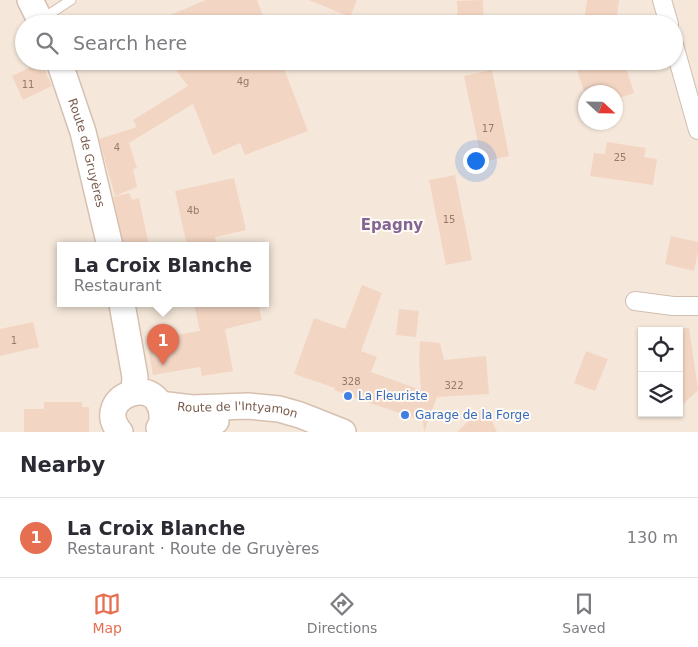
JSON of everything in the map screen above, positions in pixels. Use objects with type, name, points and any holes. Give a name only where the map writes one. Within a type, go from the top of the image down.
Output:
[{"type":"main road","name":"Route de Gruyères","points":[[62,70],[83,132],[109,242]]},
{"type":"main road","points":[[123,307],[135,378],[134,392]]},
{"type":"main road","points":[[116,430],[113,416],[118,402],[125,395],[134,392],[140,391],[151,395],[158,421]]},
{"type":"main road","name":"Route de l'Intyamon","points":[[158,421],[192,408],[248,406],[300,415],[343,432]]},
{"type":"main road","name":"Route de l'Intyamon","points":[[158,421],[244,420],[278,422],[310,432]]},
{"type":"street","points":[[662,0],[666,15]]},
{"type":"street","points":[[681,70],[698,130]]},
{"type":"street","points":[[635,301],[673,306],[698,306]]},
{"type":"lane","points":[[37,15],[71,0]]},
{"type":"shaded area","points":[[0,0],[698,0],[698,432],[0,432]]},
{"type":"building","points":[[206,0],[257,0],[263,15],[170,15]]},
{"type":"building","points":[[309,0],[357,0],[351,15],[345,15]]},
{"type":"building","points":[[483,0],[484,15],[458,15],[457,1]]},
{"type":"building","points":[[587,0],[619,0],[617,15],[585,15]]},
{"type":"building","points":[[24,70],[45,70],[52,86],[23,100],[12,76]]},
{"type":"building","points":[[176,70],[284,70],[308,131],[245,155],[240,143],[213,155],[193,104],[129,143],[137,168],[133,169],[137,187],[115,196],[99,139],[137,127],[133,120],[188,86]]},
{"type":"building","points":[[492,70],[509,156],[482,162],[464,76]]},
{"type":"building","points":[[577,70],[627,70],[634,93],[623,97],[623,85],[582,85]]},
{"type":"building","points":[[607,142],[646,148],[644,157],[657,159],[653,185],[590,176],[594,153],[605,154]]},
{"type":"building","points":[[455,175],[472,260],[446,265],[429,180]]},
{"type":"building","points":[[234,178],[246,230],[215,237],[216,242],[186,242],[175,191]]},
{"type":"building","points":[[129,193],[132,200],[139,198],[148,242],[123,242],[113,197]]},
{"type":"building","points":[[671,236],[698,242],[694,271],[665,264]]},
{"type":"building","points":[[362,285],[382,293],[361,351],[377,357],[371,372],[421,390],[420,341],[440,343],[444,360],[486,356],[489,394],[437,397],[424,432],[423,421],[294,374],[314,318],[345,329]]},
{"type":"building","points":[[195,307],[259,307],[262,320],[225,329],[233,371],[202,376],[200,367],[153,375],[147,340],[200,331]]},
{"type":"building","points":[[399,309],[419,311],[416,337],[396,335]]},
{"type":"building","points":[[33,322],[39,347],[0,356],[0,329]]},
{"type":"building","points":[[683,328],[689,328],[698,390],[683,404]]},
{"type":"building","points":[[586,351],[608,359],[595,391],[574,383]]},
{"type":"building","points":[[44,402],[82,402],[82,407],[89,407],[89,432],[24,432],[24,409],[44,409]]},
{"type":"building","points":[[485,406],[497,432],[457,432]]},
{"type":"place","name":"La Croix Blanche","points":[[163,365]]},
{"type":"place","name":"La Fleuriste","points":[[348,396]]},
{"type":"place","name":"Garage de la Forge","points":[[405,415]]},
{"type":"district","name":"Epagny","points":[[392,225]]}]
